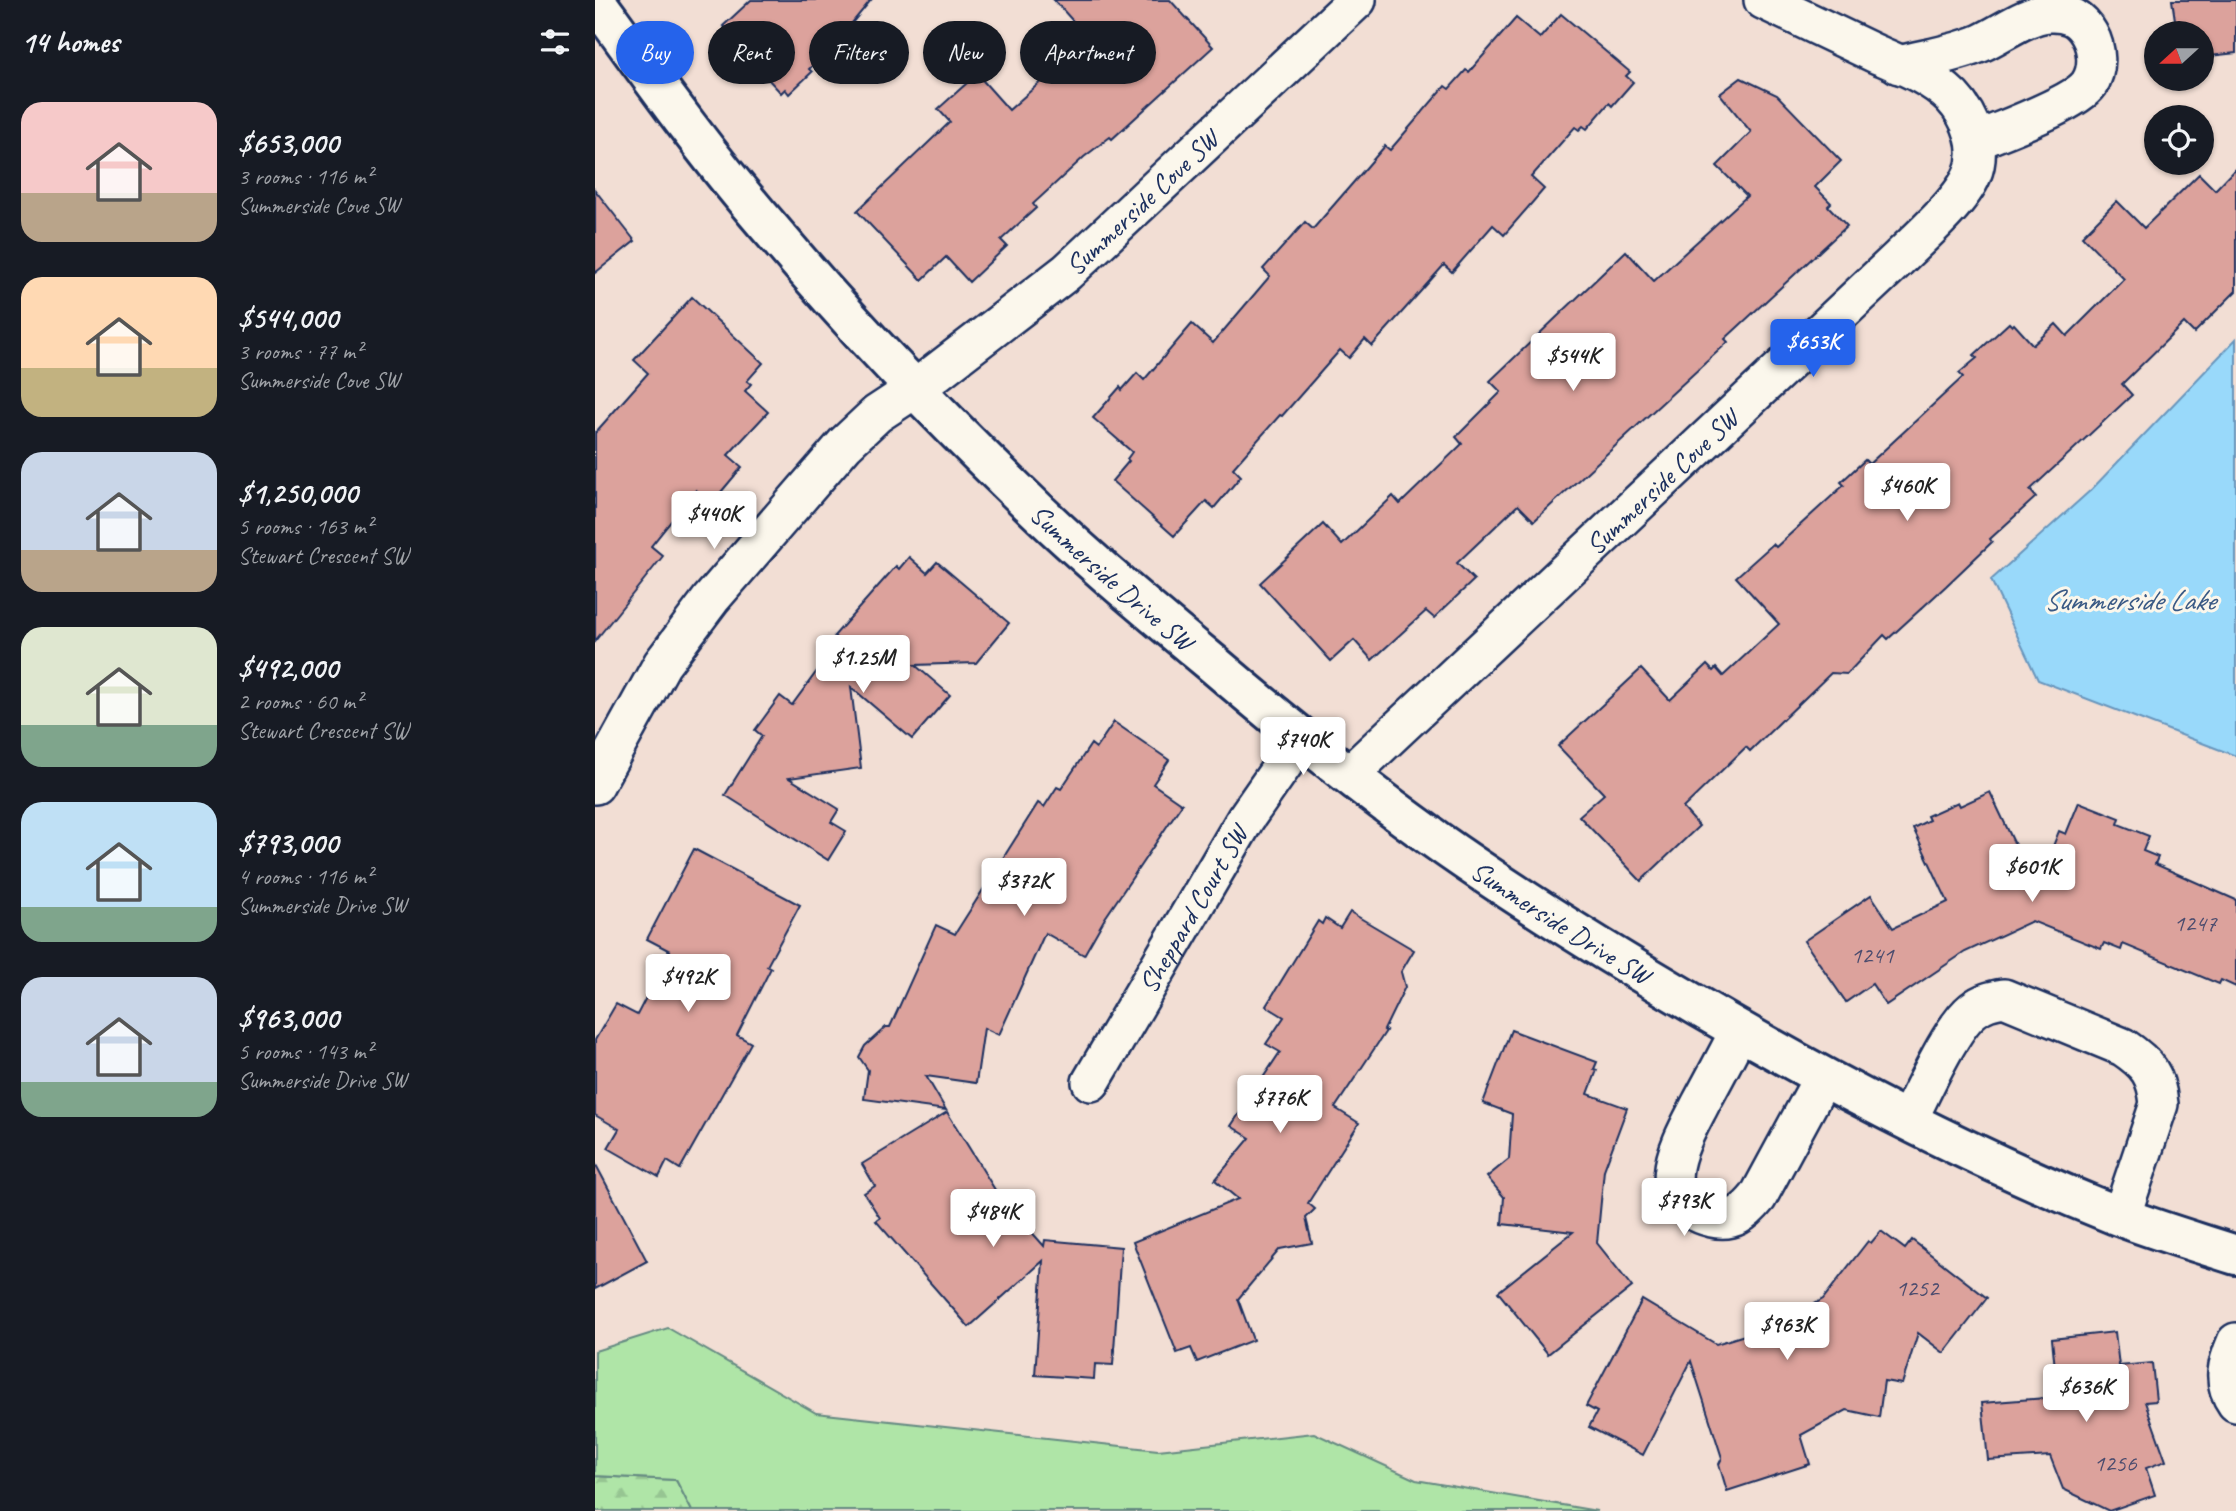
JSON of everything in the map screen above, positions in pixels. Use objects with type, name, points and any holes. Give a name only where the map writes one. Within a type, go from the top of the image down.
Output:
[{"type":"street","name":"Summerside Drive SW","points":[[595,0],[725,175],[825,291],[915,388],[1024,498],[1127,592],[1301,739],[1464,860],[1546,914],[1739,1031],[1823,1077],[1976,1154],[2121,1217],[2236,1255]]},
{"type":"street","name":"Summerside Cove SW","points":[[595,785],[662,664],[711,599],[845,444],[877,414],[1067,272],[1356,0]]},
{"type":"street","points":[[1763,0],[1899,65],[1927,78],[1952,97],[1966,115],[1976,141],[2050,108],[2088,86],[2095,74],[2096,57],[2092,40],[2084,25],[2073,16],[2046,13],[1963,49],[1899,65]]},
{"type":"street","name":"Summerside Cove SW","points":[[1349,775],[1898,259],[1952,204],[1971,177],[1977,157],[1976,141]]},
{"type":"street","name":"Sheppard Court SW","points":[[1091,1082],[1247,818],[1301,739]]},
{"type":"street","points":[[1908,1120],[1959,1026],[1971,1011],[1985,1001],[2004,998],[2123,1047],[2139,1057],[2151,1071],[2157,1086],[2159,1104],[2121,1217]]},
{"type":"street","points":[[1739,1031],[1680,1144],[1673,1164],[1673,1184],[1683,1203],[1700,1214],[1715,1219],[1734,1219],[1747,1210],[1758,1197],[1823,1077]]},
{"type":"street","points":[[2236,1342],[2227,1363],[2226,1378],[2236,1403]]},
{"type":"green space","points":[[668,1328],[816,1413],[1158,1450],[1314,1433],[1416,1480],[1597,1511],[692,1511],[676,1480],[595,1476],[595,1351]]},
{"type":"green space","points":[[595,1476],[676,1480],[692,1511],[595,1511]]},
{"type":"water","name":"Summerside Lake","points":[[2236,339],[2236,756],[2038,680],[1991,580],[2092,489]]},
{"type":"building","points":[[751,0],[871,0],[854,21],[809,21],[809,75],[789,94],[785,89],[781,93],[773,84],[795,84],[795,21],[728,21]]},
{"type":"building","points":[[1054,0],[1170,0],[1213,47],[1112,139],[1110,137],[1084,157],[1033,204],[1036,208],[1001,240],[1007,246],[969,282],[946,257],[922,280],[857,211],[950,122],[938,109],[966,84],[986,84],[1009,110],[1038,84],[1156,84],[1156,21],[1073,21]]},
{"type":"building","points":[[2172,0],[2236,0],[2236,53],[2214,56],[2214,21],[2175,21]]},
{"type":"building","points":[[1561,14],[1630,72],[1626,76],[1633,82],[1612,106],[1609,103],[1587,129],[1583,126],[1579,130],[1575,127],[1531,177],[1544,189],[1504,235],[1493,225],[1452,272],[1444,265],[1372,346],[1365,339],[1349,358],[1340,350],[1233,468],[1241,476],[1214,508],[1206,501],[1174,536],[1112,481],[1129,461],[1127,459],[1132,452],[1093,418],[1120,387],[1122,390],[1137,373],[1144,380],[1192,324],[1213,343],[1270,276],[1263,269],[1305,222],[1313,229],[1385,146],[1390,150],[1445,86],[1449,89],[1466,70],[1469,72],[1516,18],[1540,38]]},
{"type":"building","points":[[1741,78],[1777,95],[1841,161],[1815,187],[1831,203],[1828,206],[1847,226],[1725,339],[1728,342],[1534,521],[1518,505],[1457,563],[1474,580],[1434,618],[1426,611],[1372,660],[1354,640],[1331,661],[1260,583],[1323,524],[1342,545],[1393,496],[1400,504],[1462,444],[1456,437],[1501,392],[1490,381],[1626,251],[1654,281],[1747,196],[1717,166],[1751,132],[1720,94]]},
{"type":"building","points":[[2236,168],[2236,291],[2194,333],[2184,323],[2122,384],[2132,395],[2030,490],[2036,497],[1990,539],[1992,542],[1946,586],[1888,639],[1884,635],[1847,674],[1831,673],[1750,751],[1746,747],[1683,808],[1699,826],[1641,881],[1579,816],[1604,794],[1558,746],[1641,669],[1670,700],[1707,665],[1713,671],[1716,668],[1723,676],[1779,624],[1736,577],[1773,544],[1776,547],[1844,485],[1841,482],[1865,460],[1869,464],[1963,377],[1959,373],[1977,358],[1974,355],[2009,323],[2012,326],[2014,324],[2033,345],[2056,324],[2067,336],[2124,279],[2082,236],[2117,201],[2144,228],[2198,175],[2215,190]]},
{"type":"building","points":[[595,190],[635,241],[595,273]]},
{"type":"building","points":[[692,297],[763,363],[747,381],[751,384],[745,391],[768,412],[728,455],[742,467],[711,504],[696,490],[651,546],[663,556],[595,641],[595,433],[648,373],[634,360]]},
{"type":"building","points":[[909,557],[927,573],[937,562],[1009,623],[976,663],[915,665],[950,695],[912,739],[851,687],[861,768],[789,778],[839,809],[831,822],[846,831],[828,860],[725,795],[762,736],[755,730],[780,696],[792,705],[839,641],[834,636],[896,566],[899,569]]},
{"type":"building","points":[[1114,722],[1169,760],[1153,784],[1182,804],[1105,918],[1084,955],[1045,933],[999,1035],[984,1028],[976,1083],[926,1076],[946,1110],[864,1099],[868,1070],[859,1057],[865,1046],[886,1027],[890,1027],[936,925],[955,934],[1038,803],[1044,807],[1057,787],[1061,789],[1091,744],[1096,748]]},
{"type":"building","points":[[1990,792],[2036,889],[2059,831],[2066,834],[2079,802],[2120,818],[2118,824],[2149,836],[2143,851],[2158,857],[2155,864],[2236,900],[2236,987],[2221,980],[2219,984],[2123,944],[2121,950],[2104,943],[2101,949],[2032,921],[1965,952],[1886,1005],[1872,984],[1846,1002],[1804,941],[1871,895],[1893,928],[1948,902],[1913,828],[1929,820],[1927,816],[1958,802],[1960,806]]},
{"type":"building","points":[[694,849],[800,905],[767,966],[771,968],[737,1035],[751,1043],[680,1169],[667,1161],[659,1177],[608,1148],[619,1129],[595,1115],[595,1040],[616,1004],[637,1015],[670,951],[647,939]]},
{"type":"building","points":[[1350,912],[1414,950],[1401,972],[1405,987],[1384,1030],[1386,1031],[1335,1108],[1359,1123],[1308,1203],[1315,1209],[1306,1218],[1312,1243],[1280,1249],[1238,1299],[1253,1340],[1197,1362],[1191,1348],[1177,1353],[1133,1242],[1238,1199],[1215,1180],[1250,1138],[1231,1126],[1280,1052],[1266,1044],[1284,1017],[1266,1006],[1318,921],[1322,924],[1325,918],[1340,928]]},
{"type":"building","points":[[1511,1030],[1597,1062],[1594,1069],[1597,1070],[1588,1094],[1627,1108],[1604,1170],[1597,1243],[1632,1287],[1548,1354],[1498,1292],[1573,1232],[1502,1224],[1504,1197],[1487,1177],[1509,1159],[1512,1114],[1483,1103]]},
{"type":"building","points":[[947,1112],[997,1193],[1044,1246],[1045,1240],[1121,1247],[1113,1365],[1095,1364],[1094,1379],[1035,1375],[1043,1261],[969,1327],[876,1221],[880,1218],[864,1193],[875,1186],[862,1164]]},
{"type":"building","points":[[595,1163],[647,1261],[595,1289]]},
{"type":"building","points":[[1881,1231],[1905,1249],[1912,1240],[1987,1298],[1944,1353],[1918,1333],[1902,1384],[1884,1381],[1879,1417],[1847,1410],[1801,1435],[1810,1464],[1727,1491],[1719,1464],[1722,1458],[1691,1361],[1643,1455],[1589,1427],[1597,1412],[1586,1406],[1642,1300],[1716,1344],[1780,1324],[1823,1299],[1868,1241],[1871,1243]]},
{"type":"building","points":[[2115,1332],[2119,1366],[2152,1363],[2156,1401],[2145,1402],[2166,1461],[2146,1468],[2155,1495],[2109,1511],[2063,1489],[2050,1456],[1988,1460],[1982,1403],[2058,1397],[2052,1339]]}]
